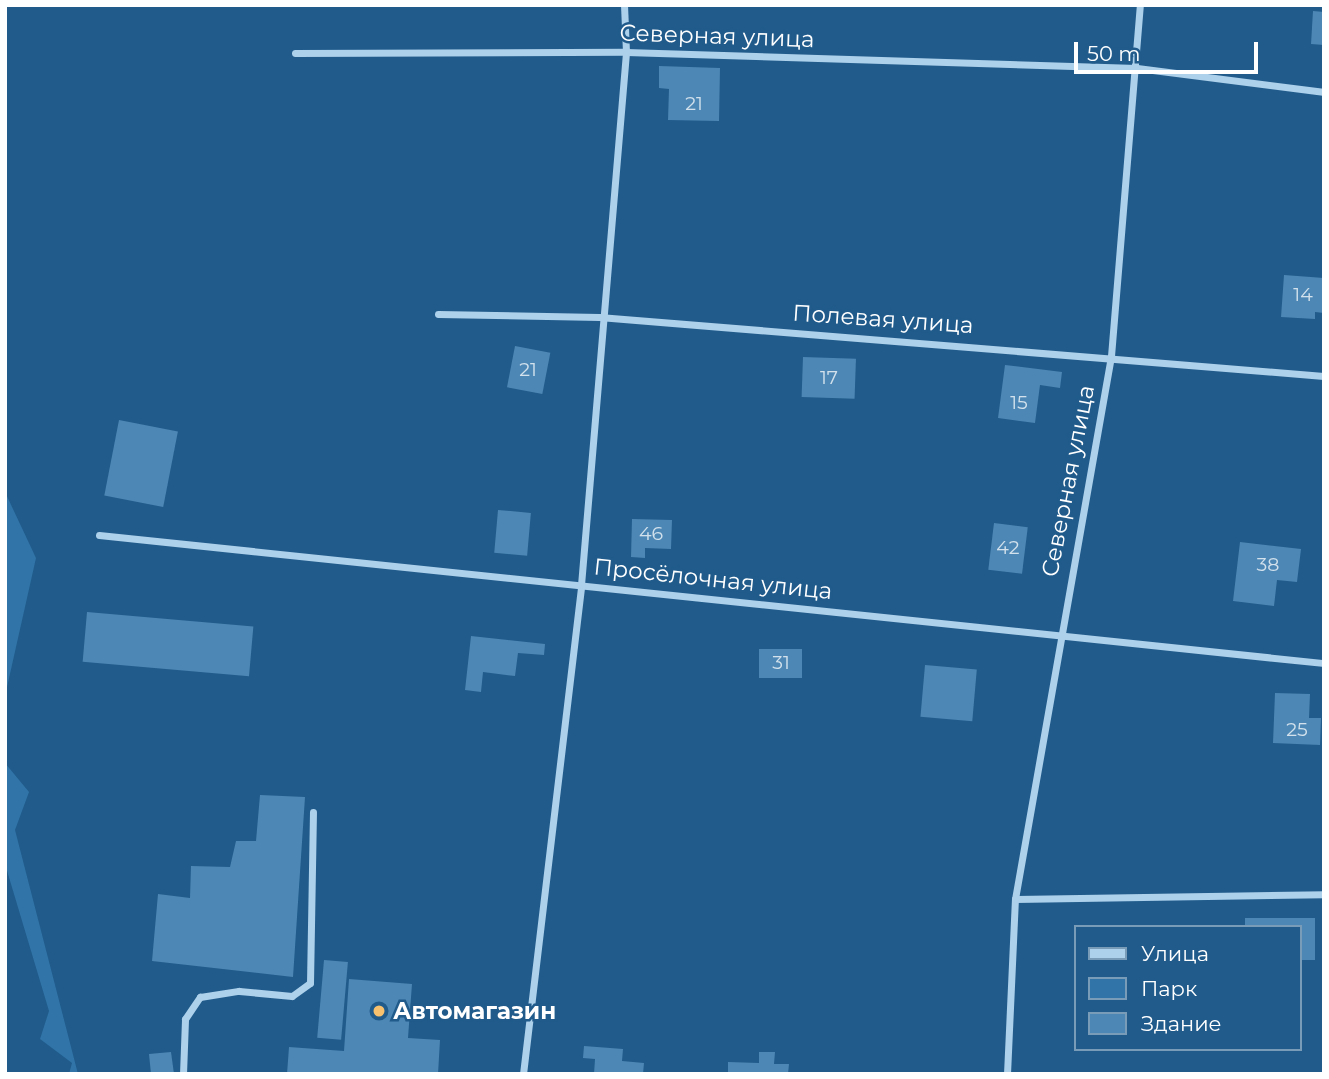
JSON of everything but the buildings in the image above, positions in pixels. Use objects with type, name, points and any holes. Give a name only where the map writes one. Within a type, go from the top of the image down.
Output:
[{"type":"street","points":[[523,1074],[581,585],[599,317],[626,52],[624,5]]},
{"type":"street","name":"Северная улица","points":[[1007,1074],[1015,899],[1059,635],[1111,356],[1137,68],[1140,5]]},
{"type":"street","name":"Северная улица","points":[[295,53],[626,52],[1137,68],[1324,92]]},
{"type":"street","name":"Полевая улица","points":[[438,314],[599,317],[1111,356],[1324,376]]},
{"type":"street","name":"Просёлочная улица","points":[[99,534],[1324,663]]},
{"type":"street","points":[[183,1074],[185,1019],[200,997],[239,991],[292,996],[310,983],[313,812]]},
{"type":"street","points":[[1015,899],[1324,894]]},
{"type":"green space","points":[[5,492],[36,558],[5,696]]},
{"type":"green space","points":[[5,763],[29,792],[15,830],[78,1074],[69,1074],[72,1063],[40,1039],[49,1011],[5,864]]},
{"type":"place","name":"Автомагазин","points":[[379,1011]]}]
